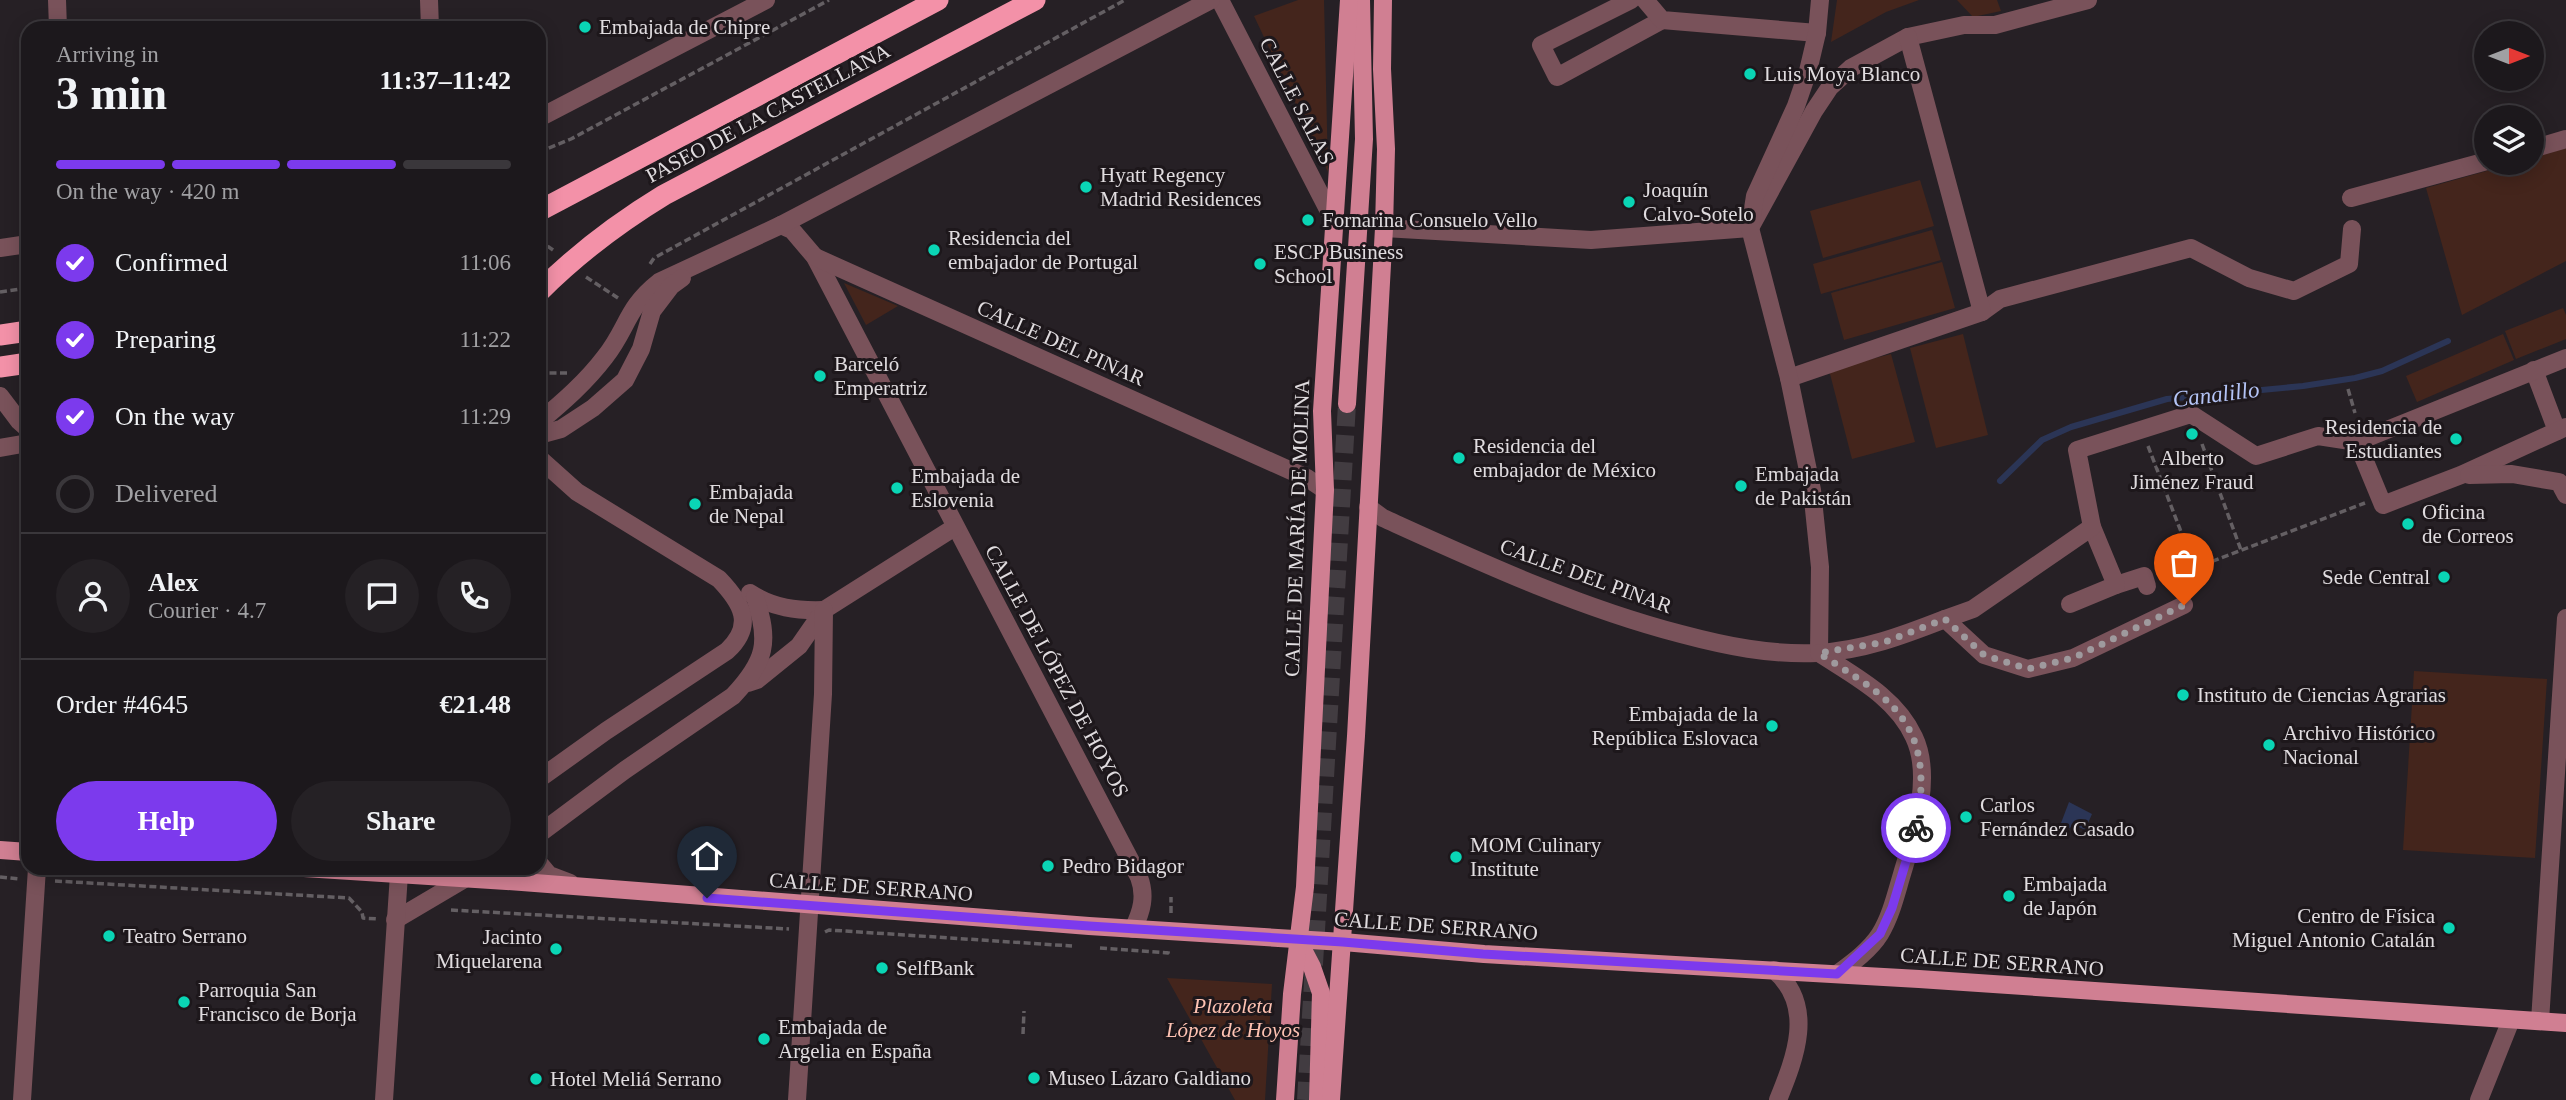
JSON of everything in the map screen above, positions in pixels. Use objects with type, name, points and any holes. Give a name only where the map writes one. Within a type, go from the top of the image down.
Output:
[{"type":"highway","name":"PASEO DE LA CASTELLANA","points":[[546,207],[938,0]]},
{"type":"highway","name":"PASEO DE LA CASTELLANA","points":[[546,285],[568,263],[610,230],[664,195],[1035,0]]},
{"type":"highway","points":[[0,335],[21,332]]},
{"type":"highway","points":[[0,367],[21,364]]},
{"type":"main road","name":"CALLE DE MARÍA DE MOLINA","points":[[1285,1100],[1292,994],[1305,887],[1325,490],[1322,411],[1349,0]]},
{"type":"main road","points":[[1347,404],[1364,139],[1361,0]]},
{"type":"main road","points":[[1331,1100],[1343,942],[1384,228],[1386,149],[1382,69],[1383,0]]},
{"type":"main road","points":[[0,850],[21,852]]},
{"type":"main road","name":"CALLE DE SERRANO","points":[[434,875],[810,906],[1483,954],[1837,974],[2566,1023]]},
{"type":"main road","points":[[1298,940],[1321,993],[1318,1100]]},
{"type":"street","points":[[57,0],[58,21]]},
{"type":"street","points":[[429,0],[430,21]]},
{"type":"street","points":[[546,114],[766,0]]},
{"type":"street","points":[[546,416],[579,388],[607,355],[630,311],[659,282],[781,225],[1210,0]]},
{"type":"street","name":"CALLE SALAS","points":[[1220,0],[1335,223]]},
{"type":"street","points":[[1632,0],[1541,45],[1557,77],[1662,20],[1817,33]]},
{"type":"street","points":[[1645,0],[1662,20]]},
{"type":"street","points":[[1820,0],[1817,33],[1808,71],[1796,106],[1755,196],[1750,228],[1789,379],[1812,490],[1820,567],[1819,653],[1884,696],[1915,738],[1921,761],[1917,822],[1892,908],[1880,934],[1837,974]]},
{"type":"street","points":[[1750,228],[1814,111],[1830,87],[1851,68],[1908,37],[1964,25],[1995,25],[2088,0]]},
{"type":"street","points":[[1908,37],[1982,312]]},
{"type":"street","points":[[2544,145],[2566,139]]},
{"type":"street","points":[[2351,198],[2474,165]]},
{"type":"street","name":"CALLE DE LÓPEZ DE HOYOS","points":[[781,225],[792,230],[816,257],[1139,877],[1143,887],[1142,904],[1133,929]]},
{"type":"street","points":[[1384,228],[1591,240],[1750,228]]},
{"type":"street","points":[[1789,379],[1982,312],[2000,299],[2191,248],[2249,278],[2294,291],[2349,264],[2352,229]]},
{"type":"street","points":[[0,248],[21,245]]},
{"type":"street","points":[[546,433],[561,429],[593,408],[625,380],[641,349],[652,311],[671,286],[713,256]]},
{"type":"street","name":"CALLE DEL PINAR","points":[[816,257],[1307,478],[1325,490]]},
{"type":"street","points":[[2116,585],[2092,527],[2077,450],[2191,414],[2256,456],[2318,436],[2357,442],[2566,358]]},
{"type":"street","points":[[2357,442],[2383,505],[2461,475],[2562,429],[2534,370]]},
{"type":"street","points":[[0,396],[21,424]]},
{"type":"street","points":[[546,464],[577,492],[719,579],[740,587],[755,597],[795,610],[824,610]]},
{"type":"street","points":[[2461,475],[2512,474],[2559,482],[2566,495]]},
{"type":"street","name":"CALLE DEL PINAR","points":[[1368,507],[1383,518],[1547,590],[1634,622],[1730,647],[1777,652],[1819,653],[1885,642],[1973,609],[2092,527]]},
{"type":"street","points":[[744,685],[757,680],[799,646],[824,610],[955,527]]},
{"type":"street","points":[[2070,604],[2144,576],[2152,584]]},
{"type":"street","points":[[546,774],[727,651],[740,638],[741,613],[734,595],[719,579]]},
{"type":"street","points":[[546,829],[625,770],[733,696],[744,685],[763,652],[764,626],[755,597]]},
{"type":"street","points":[[1945,619],[1984,655],[2028,669],[2073,658],[2184,605]]},
{"type":"street","points":[[797,1100],[823,694],[824,610]]},
{"type":"street","points":[[2540,1021],[2560,809],[2566,618]]},
{"type":"street","points":[[546,871],[549,875],[586,888]]},
{"type":"street","points":[[22,1100],[37,875]]},
{"type":"street","points":[[384,1100],[395,920],[403,875]]},
{"type":"street","points":[[395,920],[472,875]]},
{"type":"street","points":[[1774,970],[1787,986],[1799,1018],[1798,1047],[1778,1100]]},
{"type":"street","points":[[2479,1100],[2511,1020]]},
{"type":"path","points":[[546,149],[571,139],[828,0]]},
{"type":"path","points":[[746,207],[1125,0]]},
{"type":"path","points":[[546,245],[553,250]]},
{"type":"path","points":[[584,276],[621,300]]},
{"type":"path","points":[[0,292],[21,289]]},
{"type":"path","points":[[2348,389],[2355,413]]},
{"type":"path","points":[[2191,414],[2241,551]]},
{"type":"path","points":[[2142,430],[2194,568]]},
{"type":"path","points":[[2152,584],[2378,498]]},
{"type":"path","points":[[0,877],[18,878],[24,883]]},
{"type":"path","points":[[50,881],[349,898],[362,912],[363,918],[367,918]]},
{"type":"path","points":[[442,909],[789,929],[794,934]]},
{"type":"path","points":[[820,935],[829,930],[1074,946]]},
{"type":"path","points":[[1088,947],[1168,953]]},
{"type":"path","points":[[1023,1034],[1024,1011]]},
{"type":"green space","points":[[1298,0],[1324,0],[1328,172],[1254,16]]},
{"type":"green space","points":[[1837,0],[1919,0],[1886,12],[1831,42]]},
{"type":"green space","points":[[1957,0],[1997,0],[2001,11],[1973,17]]},
{"type":"green space","points":[[2566,148],[2566,261],[2462,315],[2426,188],[2474,175],[2544,175],[2544,154]]},
{"type":"green space","points":[[1920,180],[1934,226],[1823,258],[1810,211]]},
{"type":"green space","points":[[1932,230],[1941,260],[1821,294],[1813,264]]},
{"type":"green space","points":[[1942,262],[1955,308],[1844,340],[1831,293]]},
{"type":"green space","points":[[844,283],[898,306],[866,325]]},
{"type":"green space","points":[[2563,308],[2566,315],[2566,339],[2516,359],[2505,331]]},
{"type":"green space","points":[[1963,334],[1988,435],[1936,448],[1910,348]]},
{"type":"green space","points":[[2503,334],[2514,360],[2417,402],[2406,376]]},
{"type":"green space","points":[[1891,354],[1915,442],[1852,459],[1829,370]]},
{"type":"green space","points":[[2414,671],[2547,679],[2535,858],[2403,850]]},
{"type":"green space","name":"Plazoleta López de Hoyos","points":[[1167,978],[1272,984],[1265,1100],[1235,1100]]},
{"type":"water","points":[[2069,802],[2092,814],[2085,830],[2073,824],[2070,828],[2061,823]]},
{"type":"waterway","name":"Canalillo","points":[[2000,481],[2042,440],[2071,427],[2167,399],[2303,386],[2355,378],[2382,371],[2448,341]]},
{"type":"tunnel","points":[[1306,1100],[1347,404]]},
{"type":"way so far","points":[[1916,828],[1921,790],[1921,761],[1915,738],[1884,696],[1819,653],[1885,642],[1945,619],[1984,655],[2028,669],[2073,658],[2184,605]]},
{"type":"place","name":"Embajada de Chipre","points":[[585,27]]},
{"type":"place","name":"Luis Moya Blanco","points":[[1750,74]]},
{"type":"place","name":"Hyatt Regency Madrid Residences","points":[[1086,187]]},
{"type":"place","name":"Joaquín Calvo-Sotelo","points":[[1629,202]]},
{"type":"place","name":"Fornarina Consuelo Vello","points":[[1308,220]]},
{"type":"place","name":"Residencia del embajador de Portugal","points":[[934,250]]},
{"type":"place","name":"ESCP Business School","points":[[1260,264]]},
{"type":"place","name":"Barceló Emperatriz","points":[[820,376]]},
{"type":"place","name":"Alberto Jiménez Fraud","points":[[2192,434]]},
{"type":"place","name":"Residencia de Estudiantes","points":[[2456,439]]},
{"type":"place","name":"Residencia del embajador de México","points":[[1459,458]]},
{"type":"place","name":"Embajada de Pakistán","points":[[1741,486]]},
{"type":"place","name":"Embajada de Eslovenia","points":[[897,488]]},
{"type":"place","name":"Embajada de Nepal","points":[[695,504]]},
{"type":"place","name":"Oficina de Correos","points":[[2408,524]]},
{"type":"place","name":"Sede Central","points":[[2444,577]]},
{"type":"place","name":"Instituto de Ciencias Agrarias","points":[[2183,695]]},
{"type":"place","name":"Embajada de la República Eslovaca","points":[[1772,726]]},
{"type":"place","name":"Archivo Histórico Nacional","points":[[2269,745]]},
{"type":"place","name":"Carlos Fernández Casado","points":[[1966,817]]},
{"type":"place","name":"MOM Culinary Institute","points":[[1456,857]]},
{"type":"place","name":"Pedro Bidagor","points":[[1048,866]]},
{"type":"place","name":"Embajada de Japón","points":[[2009,896]]},
{"type":"place","name":"Centro de Física Miguel Antonio Catalán","points":[[2449,928]]},
{"type":"place","name":"Teatro Serrano","points":[[109,936]]},
{"type":"place","name":"Jacinto Miquelarena","points":[[556,949]]},
{"type":"place","name":"SelfBank","points":[[882,968]]},
{"type":"place","name":"Parroquia San Francisco de Borja","points":[[184,1002]]},
{"type":"place","name":"Embajada de Argelia en España","points":[[764,1039]]},
{"type":"place","name":"Museo Lázaro Galdiano","points":[[1034,1078]]},
{"type":"place","name":"Hotel Meliá Serrano","points":[[536,1079]]},
{"type":"route","points":[[707,898],[1483,954],[1837,974],[1880,934],[1892,908],[1916,828]]}]
